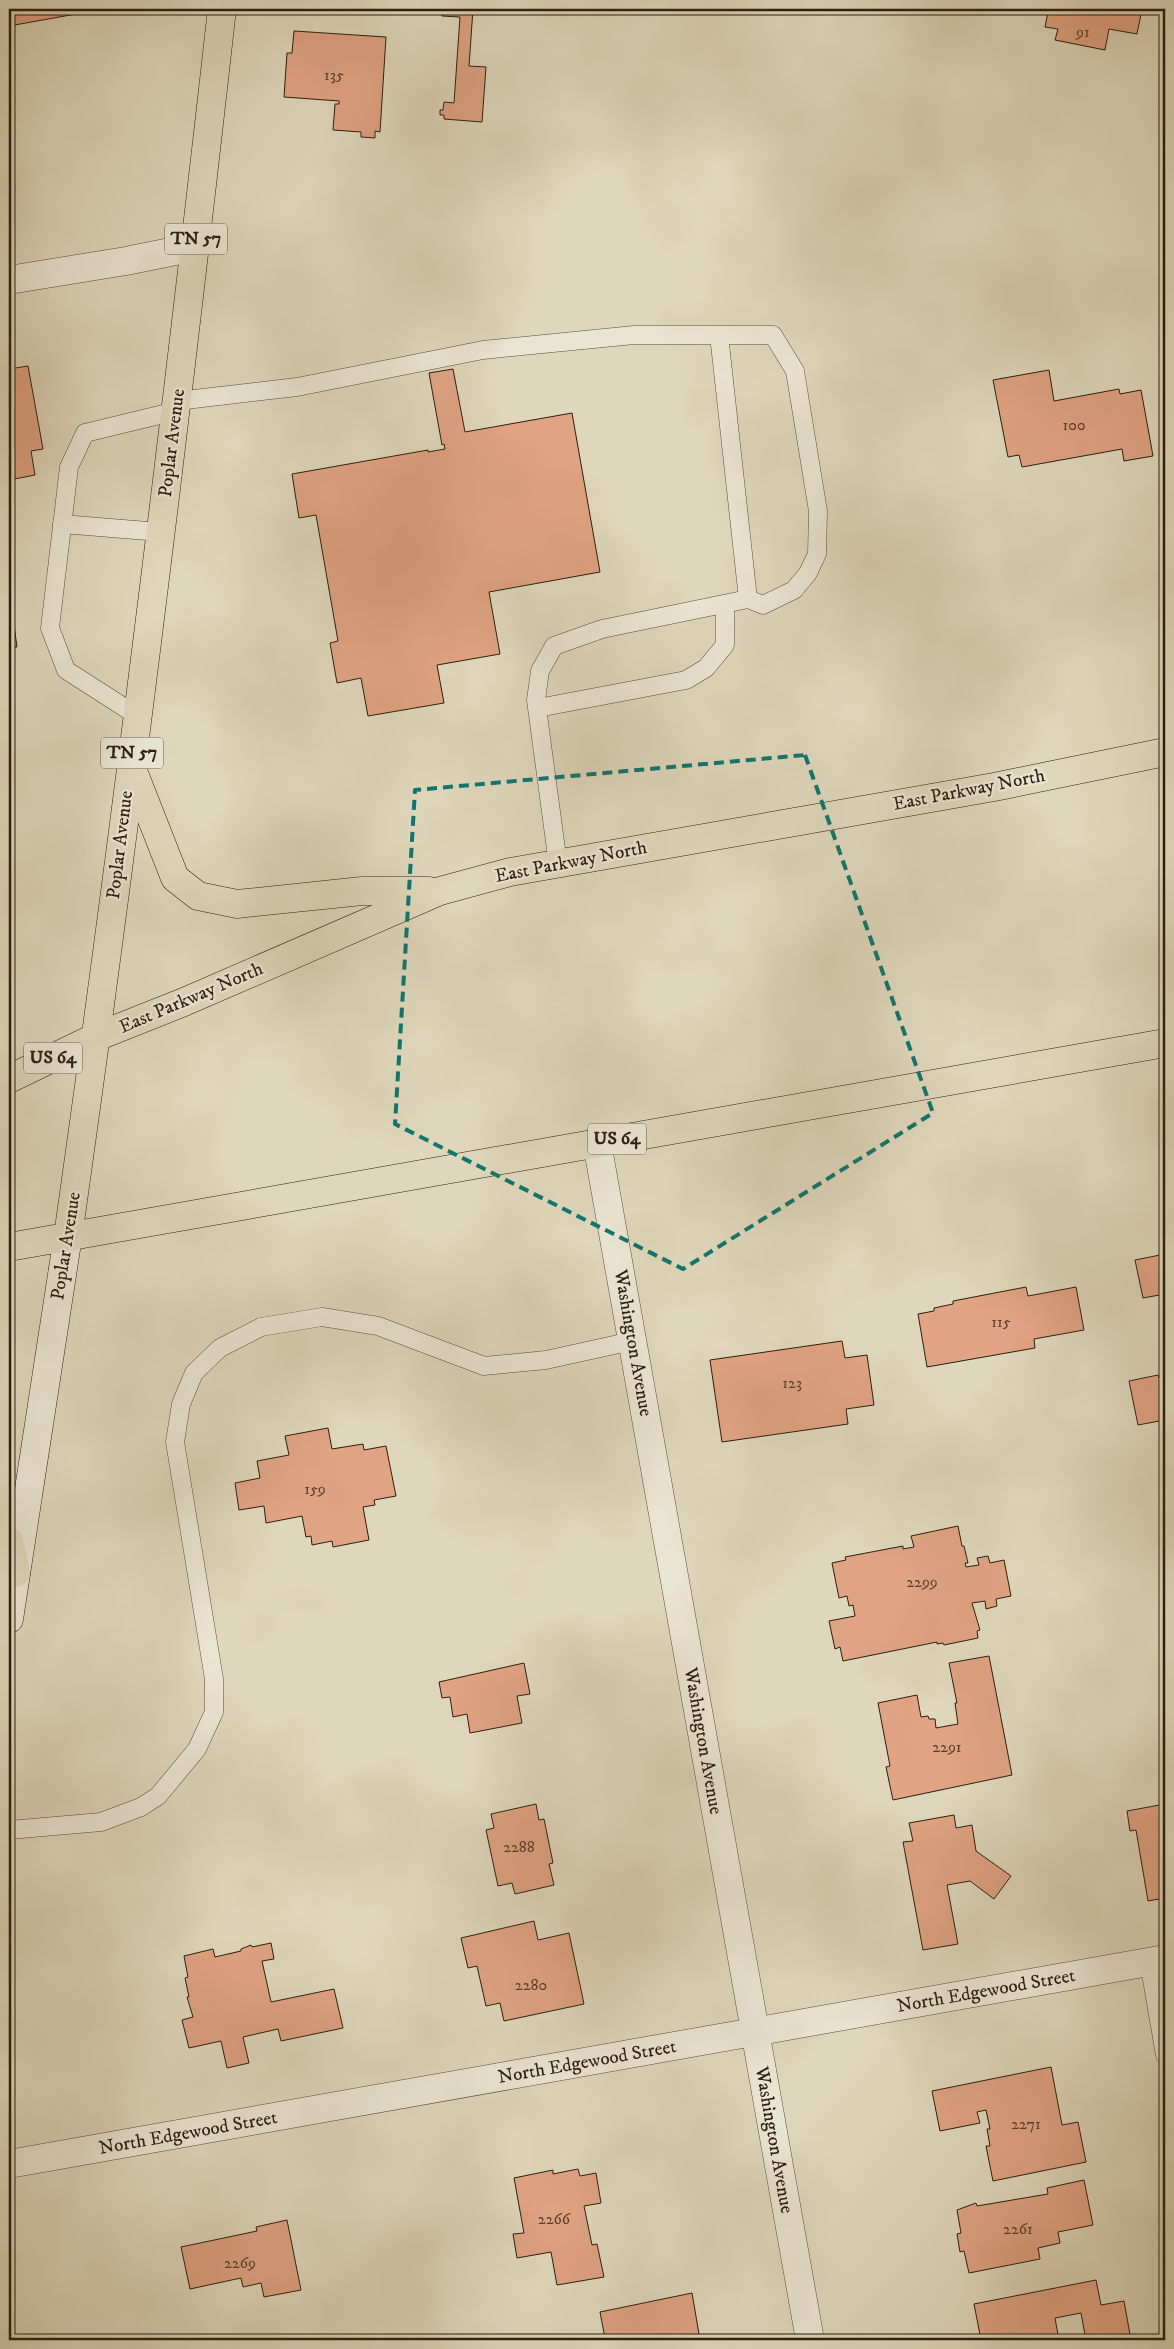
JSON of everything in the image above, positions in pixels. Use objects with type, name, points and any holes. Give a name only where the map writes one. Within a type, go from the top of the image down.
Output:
[{"type":"main road","name":"Poplar Avenue","points":[[68,1236],[96,1037],[177,406],[222,9]]},
{"type":"main road","name":"East Parkway North","points":[[9,1079],[96,1037],[184,1002],[440,891],[510,872],[994,787],[1165,752]]},
{"type":"main road","points":[[130,764],[175,878],[198,896],[237,904],[362,891],[440,891]]},
{"type":"main road","name":"US 64","points":[[9,1247],[1165,1042]]},
{"type":"main road","points":[[9,1542],[16,1573]]},
{"type":"street","points":[[9,280],[126,261],[195,247]]},
{"type":"street","name":"Washington Avenue","points":[[597,1142],[810,2340]]},
{"type":"street","name":"Poplar Avenue","points":[[9,1618],[68,1236]]},
{"type":"street","name":"North Edgewood Street","points":[[9,2164],[1157,1961]]},
{"type":"lane","points":[[136,715],[66,670],[50,628],[68,467],[85,433],[177,406],[297,387],[483,350],[634,335],[772,335],[795,371],[818,511],[817,554],[803,579],[794,590],[763,605],[748,600],[725,604],[602,629],[554,646],[540,671],[536,700],[558,864]]},
{"type":"lane","points":[[719,335],[748,600]]},
{"type":"lane","points":[[62,524],[160,532]]},
{"type":"lane","points":[[538,708],[686,680],[706,668],[725,644],[725,604]]},
{"type":"lane","points":[[9,1830],[101,1822],[141,1807],[158,1796],[197,1749],[214,1712],[214,1680],[175,1442],[181,1404],[194,1373],[220,1348],[262,1327],[322,1317],[378,1326],[484,1366],[546,1360],[632,1341]]},
{"type":"lane","points":[[1157,1961],[1165,2055]]},
{"type":"highlighted area","points":[[805,755],[933,1113],[683,1269],[395,1124],[415,790]]},
{"type":"building","points":[[9,9],[75,9],[76,14],[9,26]]},
{"type":"building","points":[[442,9],[473,9],[469,66],[486,67],[482,122],[444,119],[444,115],[440,115],[444,102],[454,103],[460,17],[442,16]]},
{"type":"building","points":[[1032,9],[1142,9],[1137,34],[1109,29],[1105,50],[1055,40],[1058,29],[1045,27],[1048,12]]},
{"type":"building","points":[[294,31],[386,37],[380,132],[375,131],[375,138],[361,137],[361,132],[333,130],[335,104],[339,104],[339,101],[284,97],[287,53],[292,53]]},
{"type":"building","points":[[28,366],[43,449],[31,451],[35,475],[9,480],[9,369]]},
{"type":"building","points":[[453,369],[465,432],[572,413],[600,572],[489,592],[500,654],[437,665],[444,703],[368,716],[361,678],[337,683],[330,643],[338,641],[316,515],[299,518],[292,474],[428,450],[428,452],[445,449],[444,444],[442,445],[429,373]]},
{"type":"building","points":[[1049,370],[1054,401],[1119,389],[1120,394],[1141,390],[1153,456],[1124,461],[1122,449],[1022,467],[1019,455],[1008,457],[993,380]]},
{"type":"building","points":[[9,589],[17,647],[9,648]]},
{"type":"building","points":[[1165,1254],[1165,1294],[1143,1298],[1135,1260]]},
{"type":"building","points":[[1026,1287],[1028,1296],[1076,1287],[1084,1330],[1034,1339],[1035,1348],[927,1367],[918,1314],[934,1311],[934,1308],[953,1304],[953,1301]]},
{"type":"building","points":[[842,1341],[845,1358],[867,1355],[874,1405],[846,1409],[848,1424],[722,1442],[710,1360]]},
{"type":"building","points":[[1165,1374],[1165,1420],[1138,1425],[1129,1381],[1158,1375],[1159,1378],[1160,1375]]},
{"type":"building","points":[[328,1428],[332,1449],[363,1444],[364,1450],[386,1446],[396,1496],[374,1500],[375,1505],[363,1507],[369,1540],[333,1547],[332,1541],[312,1545],[311,1536],[306,1537],[302,1516],[266,1523],[264,1506],[239,1510],[235,1483],[260,1478],[257,1461],[289,1455],[285,1436]]},
{"type":"building","points":[[958,1526],[968,1563],[965,1563],[966,1567],[979,1565],[977,1558],[988,1556],[990,1563],[1004,1560],[1011,1596],[996,1599],[997,1606],[986,1609],[985,1601],[972,1603],[980,1630],[977,1631],[978,1638],[944,1645],[943,1643],[937,1644],[937,1642],[843,1661],[840,1647],[835,1649],[829,1621],[855,1616],[853,1605],[849,1606],[847,1596],[839,1598],[832,1563],[846,1560],[845,1557],[903,1546],[903,1549],[914,1547],[911,1536]]},
{"type":"building","points":[[989,1656],[1012,1775],[893,1800],[886,1767],[890,1766],[878,1703],[917,1695],[921,1717],[928,1716],[929,1719],[935,1719],[936,1728],[958,1724],[955,1703],[957,1703],[949,1663]]},
{"type":"building","points":[[524,1663],[530,1694],[517,1696],[522,1723],[470,1733],[467,1714],[453,1717],[450,1697],[442,1698],[439,1682]]},
{"type":"building","points":[[536,1804],[539,1820],[544,1819],[553,1863],[549,1864],[554,1885],[515,1894],[512,1883],[498,1886],[486,1830],[494,1828],[491,1814]]},
{"type":"building","points":[[1165,1804],[1165,1898],[1148,1901],[1136,1830],[1130,1831],[1127,1811]]},
{"type":"building","points":[[954,1815],[956,1828],[972,1825],[976,1851],[1011,1876],[994,1899],[970,1881],[947,1885],[958,1944],[923,1950],[903,1842],[913,1841],[909,1823]]},
{"type":"building","points":[[534,1921],[538,1940],[569,1933],[584,2004],[504,2021],[500,2003],[486,2006],[477,1966],[468,1968],[461,1938]]},
{"type":"building","points":[[271,1943],[274,1959],[262,1961],[271,2002],[334,1989],[343,2028],[281,2041],[278,2029],[243,2037],[249,2063],[227,2068],[221,2041],[189,2048],[182,2020],[193,2017],[187,1997],[189,1997],[185,1978],[188,1977],[184,1956],[213,1949],[215,1957],[241,1951],[241,1949],[251,1945],[252,1947]]},
{"type":"building","points":[[1051,2067],[1062,2125],[1078,2122],[1086,2162],[993,2181],[986,2146],[990,2146],[987,2129],[990,2129],[986,2110],[977,2112],[980,2123],[940,2131],[932,2091]]},
{"type":"building","points":[[578,2169],[580,2176],[596,2173],[601,2203],[584,2206],[592,2245],[597,2244],[604,2277],[557,2285],[551,2252],[517,2258],[513,2234],[524,2233],[514,2178],[553,2170],[553,2174]]},
{"type":"building","points":[[1084,2180],[1093,2225],[1058,2232],[1060,2243],[1038,2248],[1040,2259],[969,2273],[964,2251],[960,2252],[957,2234],[961,2233],[957,2210],[976,2203],[977,2206],[1048,2194],[1047,2188]]},
{"type":"building","points":[[287,2220],[301,2290],[264,2297],[261,2283],[243,2287],[241,2278],[190,2289],[181,2247],[257,2231],[256,2227]]},
{"type":"building","points":[[1096,2280],[1101,2305],[1124,2301],[1131,2340],[1086,2340],[1081,2313],[1055,2318],[1059,2340],[981,2340],[974,2304]]},
{"type":"building","points":[[692,2293],[700,2340],[607,2340],[605,2338],[600,2312]]}]
